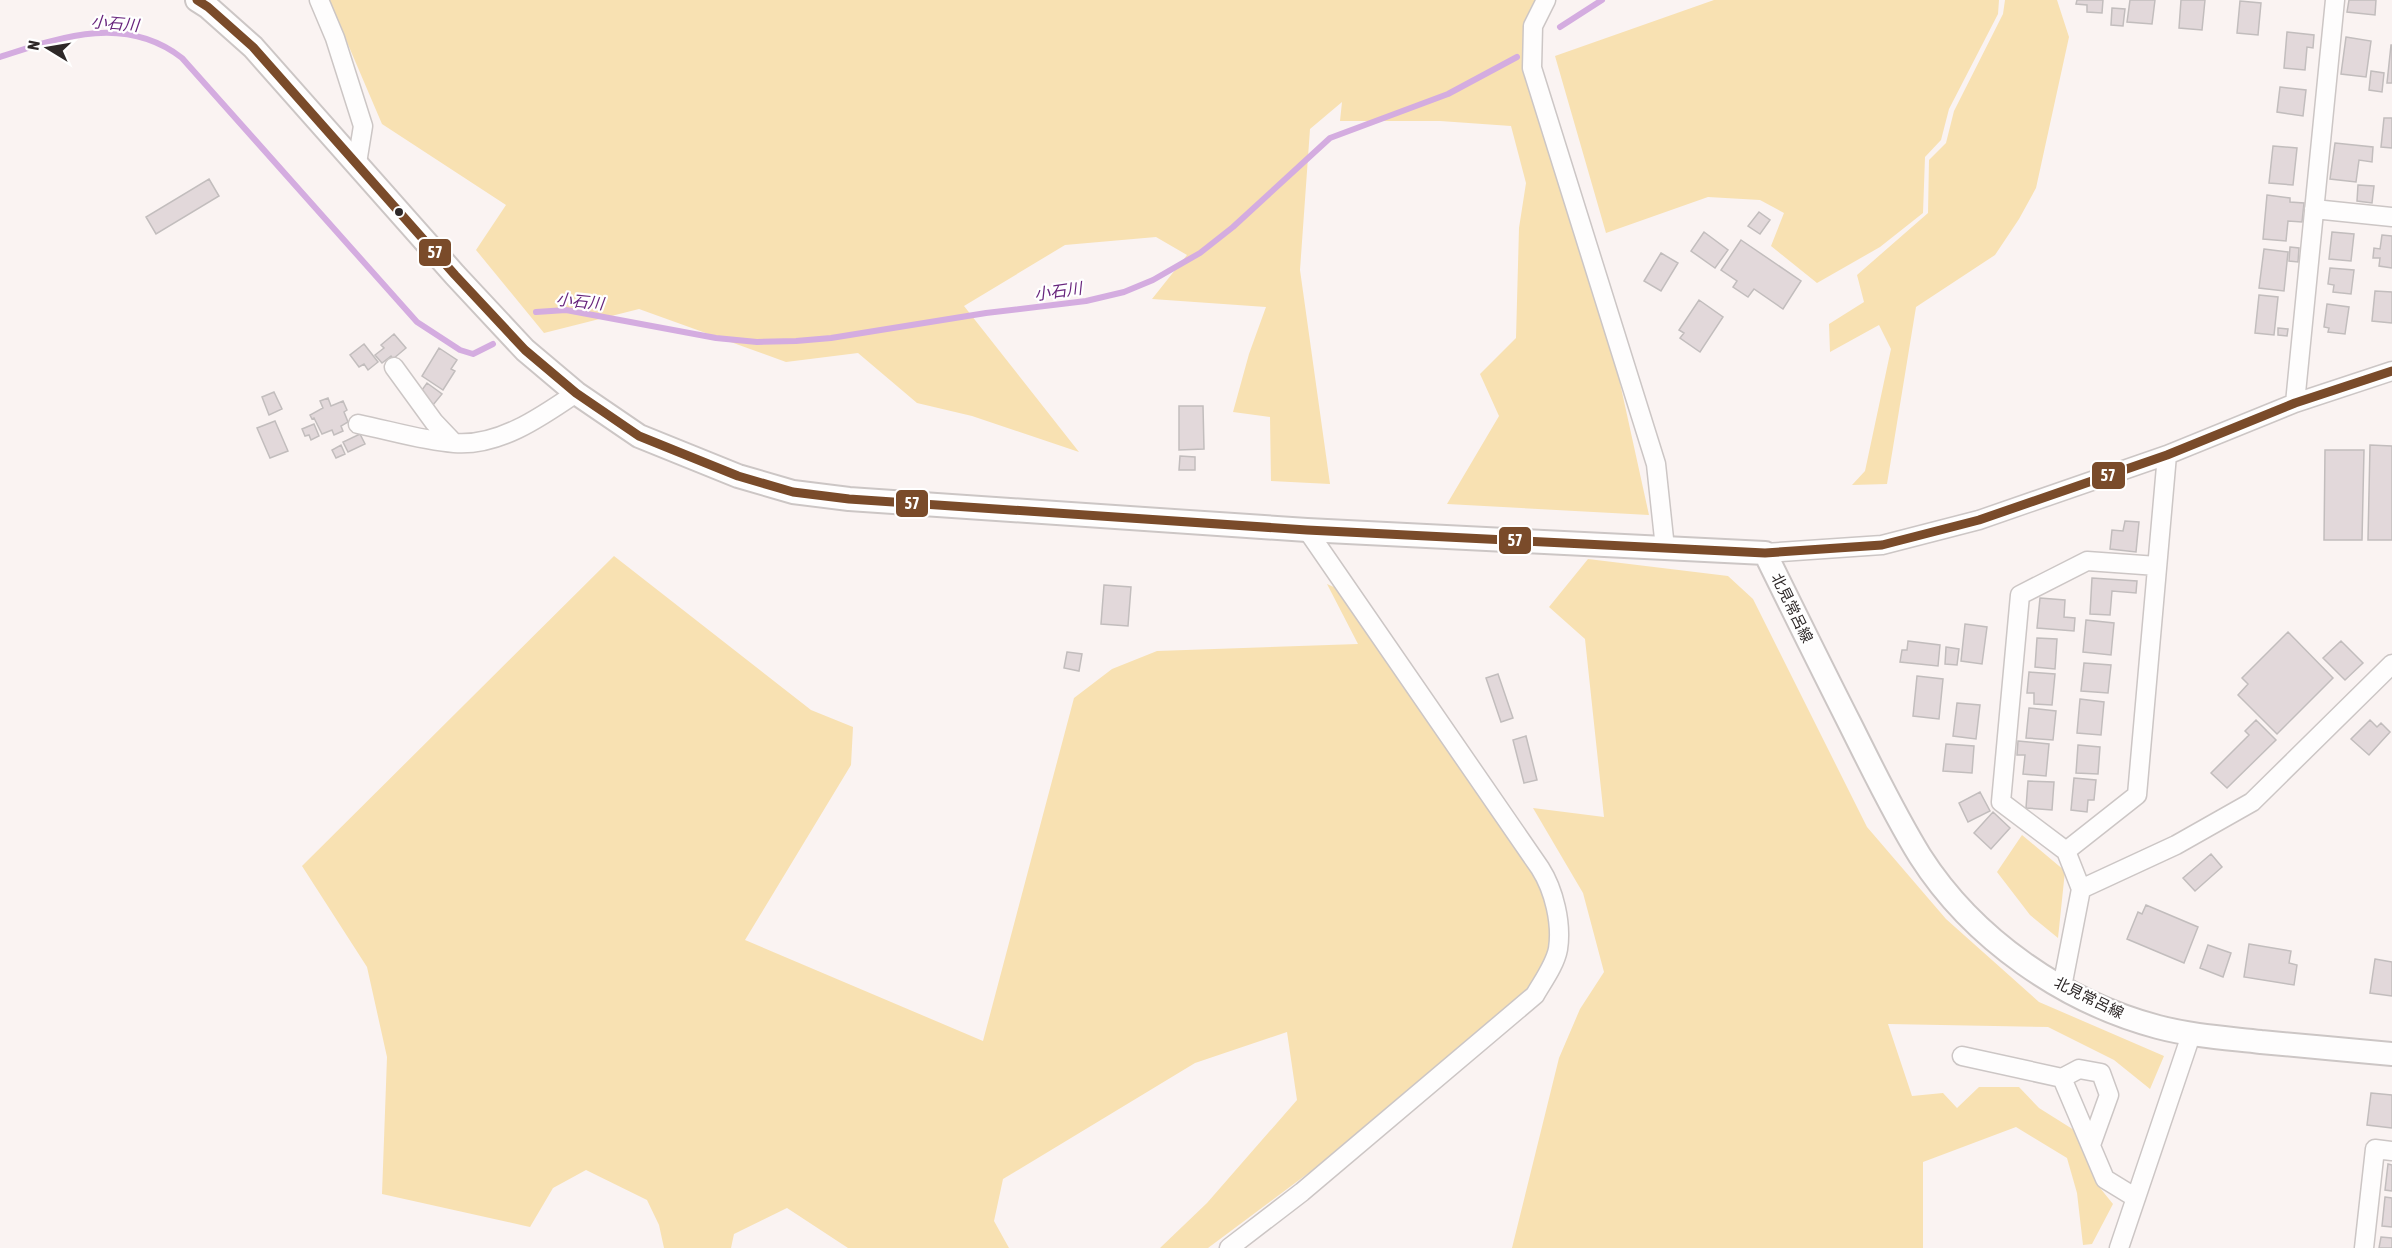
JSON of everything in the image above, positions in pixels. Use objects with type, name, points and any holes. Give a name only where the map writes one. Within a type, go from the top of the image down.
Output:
[{"type":"main road","points":[[197,0],[253,47],[455,275],[525,350],[576,393],[639,436],[738,476],[793,492],[849,499],[1306,530],[1765,553]]},
{"type":"main road","name":"北見常呂線","points":[[1765,553],[1876,776],[1920,856],[1955,902],[2011,955],[2062,987],[2114,1012],[2156,1027],[2191,1035],[2392,1054]]},
{"type":"street","points":[[319,0],[335,38],[363,126],[357,163]]},
{"type":"street","points":[[1546,0],[1533,26],[1532,68],[1656,464],[1665,548]]},
{"type":"street","points":[[2295,403],[2335,0]]},
{"type":"street","points":[[2314,209],[2392,217]]},
{"type":"street","points":[[394,367],[434,422],[454,443]]},
{"type":"street","points":[[1765,553],[1882,544],[1979,520],[2167,455],[2295,403],[2392,371]]},
{"type":"street","points":[[358,424],[454,443],[483,441],[539,418],[576,393]]},
{"type":"street","points":[[2066,851],[2137,795],[2167,455]]},
{"type":"street","points":[[1229,1248],[1302,1192],[1535,995],[1550,970],[1558,949],[1556,911],[1551,886],[1306,530]]},
{"type":"street","points":[[2062,987],[2081,889],[2066,851],[2001,802],[2020,595],[2087,561],[2157,566]]},
{"type":"street","points":[[2081,889],[2176,845],[2252,802],[2392,664]]},
{"type":"street","points":[[2119,1248],[2191,1035]]},
{"type":"street","points":[[1962,1056],[2062,1078],[2079,1069],[2101,1073],[2109,1095],[2091,1145]]},
{"type":"street","points":[[2062,1078],[2105,1179],[2136,1198]]},
{"type":"street","points":[[2364,1248],[2375,1149],[2392,1151]]},
{"type":"shaded area","points":[[329,0],[1556,0],[1534,6],[1522,62],[1602,301],[1649,515],[1447,504],[1499,416],[1480,374],[1516,338],[1519,228],[1526,183],[1511,126],[1440,121],[1340,121],[1342,102],[1310,129],[1300,270],[1330,484],[1271,481],[1270,417],[1233,412],[1249,354],[1266,307],[1152,299],[1187,255],[1156,237],[1065,245],[964,306],[1079,452],[972,416],[917,403],[858,353],[786,362],[639,309],[544,333],[476,250],[506,205],[382,124]]},
{"type":"shaded area","points":[[1714,0],[1999,0],[1998,14],[1949,109],[1941,140],[1925,157],[1923,213],[1880,247],[1817,283],[1771,246],[1784,213],[1760,200],[1708,197],[1606,233],[1555,56]]},
{"type":"shaded area","points":[[2005,0],[2057,0],[2069,37],[2036,188],[1995,255],[1916,307],[1887,484],[1852,485],[1865,471],[1891,349],[1879,325],[1830,352],[1829,324],[1864,302],[1857,275],[1928,213],[1929,160],[1946,143],[1954,111],[2003,14]]},
{"type":"shaded area","points":[[614,556],[811,710],[853,727],[851,765],[745,940],[983,1041],[1074,698],[1112,669],[1157,651],[1358,644],[1327,584],[1345,592],[1550,895],[1554,944],[1532,985],[1362,1133],[1208,1248],[1160,1248],[1207,1203],[1297,1100],[1287,1032],[1195,1063],[1003,1179],[994,1221],[1009,1248],[848,1248],[787,1208],[734,1234],[731,1248],[664,1248],[659,1225],[647,1200],[586,1170],[553,1188],[530,1227],[382,1194],[387,1057],[367,967],[302,866]]},
{"type":"shaded area","points":[[1588,559],[1728,576],[1753,599],[1867,827],[1946,919],[2039,1002],[2164,1056],[2150,1089],[2114,1060],[2048,1027],[1888,1024],[1912,1096],[1943,1093],[1957,1108],[1979,1087],[2019,1087],[2039,1108],[2074,1130],[2096,1183],[2113,1204],[2092,1244],[2083,1245],[2077,1193],[2067,1158],[2016,1127],[1923,1162],[1923,1248],[1512,1248],[1559,1058],[1580,1009],[1604,972],[1583,893],[1533,808],[1604,817],[1585,639],[1549,607]]},
{"type":"shaded area","points":[[2022,835],[2065,871],[2058,938],[2030,915],[1997,872]]},
{"type":"building","points":[[2077,0],[2103,0],[2102,13],[2087,12],[2087,5],[2076,4]]},
{"type":"building","points":[[2130,0],[2155,0],[2152,24],[2127,22]]},
{"type":"building","points":[[2181,0],[2205,0],[2202,30],[2179,28]]},
{"type":"building","points":[[2349,0],[2376,0],[2375,15],[2347,12]]},
{"type":"building","points":[[2240,1],[2261,3],[2258,35],[2237,33]]},
{"type":"building","points":[[2112,8],[2125,9],[2123,26],[2111,25]]},
{"type":"building","points":[[2287,32],[2314,35],[2313,48],[2307,47],[2305,70],[2284,68]]},
{"type":"building","points":[[2346,37],[2371,41],[2366,77],[2341,74]]},
{"type":"building","points":[[2391,45],[2392,83],[2387,83]]},
{"type":"building","points":[[2371,71],[2384,73],[2382,92],[2369,90]]},
{"type":"building","points":[[2280,87],[2306,90],[2303,116],[2277,112]]},
{"type":"building","points":[[2384,118],[2392,118],[2392,148],[2381,147]]},
{"type":"building","points":[[2335,143],[2373,147],[2372,162],[2359,160],[2356,182],[2330,179]]},
{"type":"building","points":[[2273,146],[2297,148],[2293,185],[2269,183]]},
{"type":"building","points":[[209,179],[219,196],[156,234],[146,217]]},
{"type":"building","points":[[2358,185],[2374,186],[2372,203],[2357,201]]},
{"type":"building","points":[[2267,195],[2290,198],[2290,202],[2304,203],[2302,222],[2288,221],[2286,241],[2263,239]]},
{"type":"building","points":[[1759,212],[1770,220],[1760,234],[1748,226]]},
{"type":"building","points":[[1704,232],[1728,250],[1715,268],[1691,251]]},
{"type":"building","points":[[2332,232],[2354,234],[2351,261],[2329,259]]},
{"type":"building","points":[[2382,235],[2392,236],[2392,268],[2379,266],[2380,258],[2373,258],[2374,248],[2380,249]]},
{"type":"building","points":[[1741,240],[1801,281],[1783,309],[1754,289],[1748,297],[1733,287],[1737,281],[1721,270]]},
{"type":"building","points":[[2290,247],[2299,248],[2298,262],[2289,261]]},
{"type":"building","points":[[2264,249],[2288,252],[2284,291],[2259,288]]},
{"type":"building","points":[[1661,253],[1678,263],[1661,291],[1644,281]]},
{"type":"building","points":[[2330,268],[2354,270],[2351,294],[2333,292],[2334,285],[2328,284]]},
{"type":"building","points":[[2375,291],[2392,292],[2392,323],[2372,321]]},
{"type":"building","points":[[2259,295],[2278,297],[2274,335],[2255,333]]},
{"type":"building","points":[[1699,300],[1723,317],[1700,352],[1680,338],[1684,333],[1679,330]]},
{"type":"building","points":[[2327,304],[2349,307],[2345,334],[2328,332],[2329,328],[2324,327]]},
{"type":"building","points":[[2278,328],[2288,329],[2287,336],[2278,335]]},
{"type":"building","points":[[394,334],[406,348],[393,359],[391,356],[382,363],[375,355],[384,348],[381,345]]},
{"type":"building","points":[[364,344],[378,362],[368,370],[364,364],[359,367],[350,355]]},
{"type":"building","points":[[439,348],[457,360],[451,369],[455,371],[443,390],[422,376]]},
{"type":"building","points":[[427,383],[442,394],[433,405],[419,394]]},
{"type":"building","points":[[274,392],[282,409],[269,415],[262,397]]},
{"type":"building","points":[[328,398],[331,406],[343,401],[347,410],[344,412],[348,422],[341,426],[343,431],[334,435],[332,430],[322,434],[310,415],[323,408],[320,401]]},
{"type":"building","points":[[1179,406],[1203,406],[1204,449],[1179,450]]},
{"type":"building","points":[[275,421],[288,451],[270,458],[257,428]]},
{"type":"building","points":[[314,424],[319,436],[311,440],[309,435],[305,436],[302,429]]},
{"type":"building","points":[[360,434],[365,444],[348,452],[343,442]]},
{"type":"building","points":[[341,445],[345,454],[336,458],[332,450]]},
{"type":"building","points":[[2370,445],[2392,446],[2392,540],[2368,540]]},
{"type":"building","points":[[2325,450],[2364,450],[2362,540],[2324,540]]},
{"type":"building","points":[[1180,456],[1195,457],[1195,470],[1179,470]]},
{"type":"building","points":[[2125,521],[2139,522],[2136,552],[2110,549],[2112,530],[2123,531]]},
{"type":"building","points":[[2092,578],[2137,581],[2136,593],[2112,591],[2110,615],[2090,614]]},
{"type":"building","points":[[1104,585],[1131,587],[1128,626],[1101,624]]},
{"type":"building","points":[[2040,598],[2065,600],[2064,617],[2075,618],[2074,631],[2037,628]]},
{"type":"building","points":[[2086,620],[2114,623],[2111,655],[2083,652]]},
{"type":"building","points":[[1965,624],[1987,627],[1982,664],[1961,661]]},
{"type":"building","points":[[2288,632],[2333,678],[2277,734],[2238,695],[2248,684],[2242,678]]},
{"type":"building","points":[[2037,638],[2057,639],[2055,669],[2035,667]]},
{"type":"building","points":[[1908,641],[1940,645],[1938,666],[1900,662],[1902,650],[1907,650]]},
{"type":"building","points":[[2341,641],[2363,663],[2345,680],[2323,658]]},
{"type":"building","points":[[1946,647],[1959,649],[1957,665],[1945,664]]},
{"type":"building","points":[[1067,652],[1082,654],[1079,671],[1064,668]]},
{"type":"building","points":[[2084,663],[2111,665],[2108,693],[2081,691]]},
{"type":"building","points":[[2029,672],[2055,674],[2052,705],[2034,704],[2034,693],[2027,693]]},
{"type":"building","points":[[1498,674],[1513,718],[1501,722],[1486,678]]},
{"type":"building","points":[[1917,676],[1943,679],[1939,719],[1913,716]]},
{"type":"building","points":[[2080,699],[2104,702],[2101,735],[2077,733]]},
{"type":"building","points":[[1957,703],[1980,705],[1976,739],[1953,736]]},
{"type":"building","points":[[2029,708],[2056,711],[2053,740],[2026,738]]},
{"type":"building","points":[[2256,720],[2276,740],[2227,788],[2211,773],[2249,735],[2245,731]]},
{"type":"building","points":[[2370,720],[2377,727],[2381,723],[2390,732],[2369,755],[2351,739]]},
{"type":"building","points":[[1526,736],[1537,780],[1524,783],[1513,740]]},
{"type":"building","points":[[2018,741],[2049,744],[2046,776],[2023,774],[2025,755],[2017,755]]},
{"type":"building","points":[[1946,744],[1974,746],[1972,773],[1943,771]]},
{"type":"building","points":[[2078,745],[2100,747],[2098,774],[2076,773]]},
{"type":"building","points":[[2074,778],[2096,780],[2094,800],[2088,800],[2087,812],[2071,810]]},
{"type":"building","points":[[2028,781],[2054,782],[2052,810],[2026,808]]},
{"type":"building","points":[[1980,792],[1990,811],[1968,822],[1959,803]]},
{"type":"building","points":[[1993,812],[2010,828],[1991,849],[1974,833]]},
{"type":"building","points":[[2211,854],[2222,867],[2195,891],[2183,878]]},
{"type":"building","points":[[2146,905],[2198,927],[2184,963],[2127,939],[2138,912],[2142,914]]},
{"type":"building","points":[[2249,944],[2291,951],[2289,963],[2297,965],[2294,985],[2244,977]]},
{"type":"building","points":[[2208,945],[2231,953],[2223,977],[2200,968]]},
{"type":"building","points":[[2375,959],[2392,962],[2392,996],[2370,993]]},
{"type":"building","points":[[2371,1093],[2392,1095],[2392,1128],[2367,1125]]},
{"type":"building","points":[[2388,1164],[2392,1165],[2392,1191],[2385,1190]]},
{"type":"building","points":[[2385,1197],[2392,1198],[2392,1227],[2382,1226]]},
{"type":"building","points":[[2381,1237],[2392,1238],[2392,1248],[2379,1248]]},
{"type":"waterway","name":"小石川","points":[[1560,27],[1602,0]]},
{"type":"waterway","name":"小石川","points":[[0,57],[69,37],[92,34],[115,33],[138,36],[160,45],[182,58],[417,322],[460,350],[473,354],[493,344]]},
{"type":"waterway","name":"小石川","points":[[536,312],[566,310],[716,338],[757,342],[796,341],[831,338],[986,313],[1086,301],[1124,292],[1153,280],[1200,253],[1233,227],[1330,138],[1448,94],[1517,57]]},
{"type":"transit line","name":"57","points":[[197,0],[253,47],[455,275],[525,350],[576,393],[639,436],[738,476],[793,492],[849,499],[1307,530],[1765,553],[1882,545],[1979,520],[2167,455],[2295,403],[2392,371]]}]
